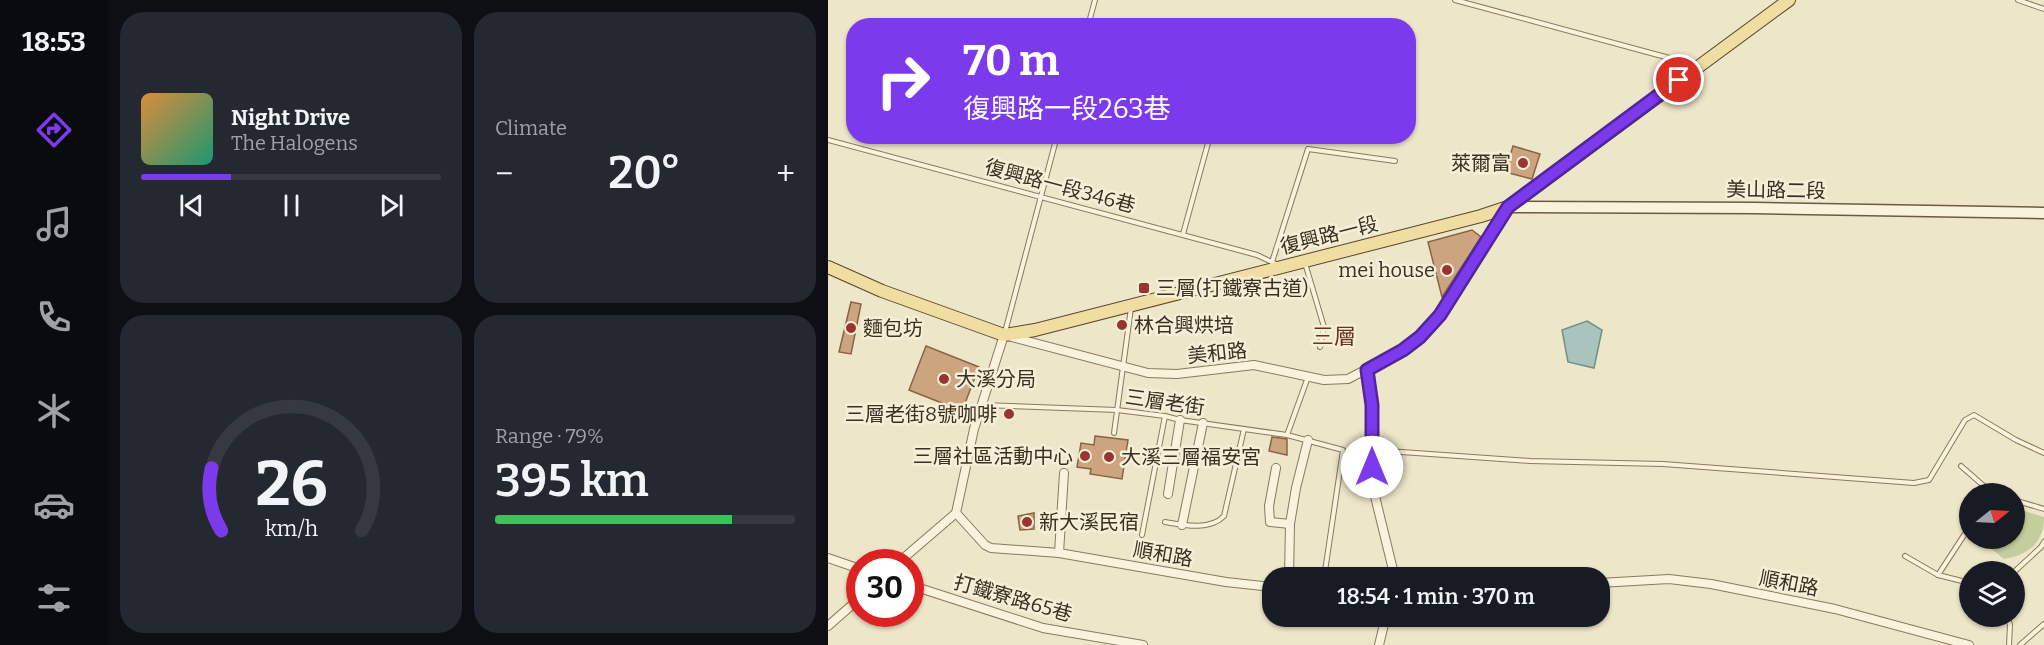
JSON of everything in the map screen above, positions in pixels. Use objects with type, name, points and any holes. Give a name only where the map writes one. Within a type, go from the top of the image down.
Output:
[{"type":"main road","name":"復興路一段","points":[[828,267],[882,291],[1004,335],[1035,330],[1277,265],[1304,262],[1480,216],[1508,207],[1789,0]]},
{"type":"street","name":"美山路二段","points":[[1508,207],[2044,213]]},
{"type":"street","name":"美和路","points":[[1004,335],[1148,373],[1177,374],[1254,365],[1335,381],[1348,378],[1403,350],[1420,337],[1440,315],[1508,207]]},
{"type":"street","points":[[914,549],[956,513],[980,405],[1004,335]]},
{"type":"street","points":[[1367,370],[1372,405],[1372,484],[1393,567]]},
{"type":"street","points":[[1168,494],[1180,420]]},
{"type":"street","points":[[1182,525],[1203,423]]},
{"type":"street","points":[[1289,567],[1290,524],[1308,440]]},
{"type":"street","points":[[1276,468],[1269,506],[1270,522],[1290,524]]},
{"type":"street","points":[[1059,553],[1064,473]]},
{"type":"street","name":"順和路","points":[[956,513],[988,547],[1059,553],[1226,582],[1262,585]]},
{"type":"street","points":[[828,558],[846,564]]},
{"type":"street","name":"順和路","points":[[1610,582],[1669,579],[1711,584],[1835,609],[1969,645]]},
{"type":"street","name":"打鐵寮路65巷","points":[[924,590],[1043,628],[1143,645]]},
{"type":"street","points":[[828,626],[846,610]]},
{"type":"street","points":[[1379,645],[1383,627]]},
{"type":"lane","points":[[1090,18],[1095,0]]},
{"type":"lane","points":[[1455,0],[1698,66]]},
{"type":"lane","points":[[2018,0],[2044,9]]},
{"type":"lane","name":"復興路一段346巷","points":[[828,140],[1182,234],[1257,255],[1277,265]]},
{"type":"lane","points":[[1004,335],[1055,144]]},
{"type":"lane","points":[[1182,234],[1208,144]]},
{"type":"lane","points":[[1277,265],[1308,149],[1395,161]]},
{"type":"lane","points":[[1304,262],[1324,327],[1320,347]]},
{"type":"lane","points":[[1114,433],[1132,305]]},
{"type":"lane","points":[[1287,435],[1308,377]]},
{"type":"lane","name":"三層老街","points":[[980,405],[1117,410],[1287,435],[1343,450],[1326,567]]},
{"type":"lane","points":[[1373,450],[1530,461],[1663,464],[1914,483],[1929,480],[1965,420],[1974,415],[2016,440],[2044,453]]},
{"type":"lane","points":[[1142,535],[1165,416]]},
{"type":"lane","points":[[1165,522],[1182,525],[1209,524],[1224,516],[1244,429]]},
{"type":"lane","points":[[1961,466],[1981,483]]},
{"type":"lane","points":[[2025,503],[2044,509]]},
{"type":"lane","points":[[2025,562],[2044,542]]},
{"type":"lane","points":[[1938,575],[1959,543]]},
{"type":"lane","points":[[1905,556],[1938,575],[1959,580]]},
{"type":"lane","points":[[2020,645],[2044,624]]},
{"type":"lane","points":[[2009,645],[2010,627]]},
{"type":"green space","points":[[2025,511],[2044,517],[2038,541],[2027,551],[2004,559],[1992,549],[2025,549]]},
{"type":"water","points":[[1587,321],[1602,330],[1594,368],[1568,362],[1562,330]]},
{"type":"building","name":"萊爾富","points":[[1513,146],[1540,154],[1532,179],[1505,172]]},
{"type":"building","name":"mei house","points":[[1472,230],[1481,237],[1442,297],[1428,242]]},
{"type":"building","name":"麵包坊","points":[[851,302],[861,304],[851,354],[839,352]]},
{"type":"building","name":"大溪分局","points":[[926,346],[979,367],[962,411],[909,390]]},
{"type":"building","name":"大溪三層福安宮","points":[[1095,436],[1128,440],[1122,479],[1090,474],[1091,469],[1077,467],[1081,443],[1094,445]]},
{"type":"building","points":[[1272,437],[1287,439],[1287,455],[1269,451]]},
{"type":"building","name":"新大溪民宿","points":[[1034,513],[1034,529],[1020,530],[1018,516]]},
{"type":"place","name":"萊爾富","points":[[1523,163]]},
{"type":"place","name":"mei house","points":[[1447,270]]},
{"type":"place","name":"三層(打鐵寮古道)","points":[[1144,288]]},
{"type":"place","name":"林合興烘培","points":[[1122,325]]},
{"type":"place","name":"麵包坊","points":[[851,328]]},
{"type":"place","name":"大溪分局","points":[[944,379]]},
{"type":"place","name":"三層老街8號咖啡","points":[[1009,414]]},
{"type":"place","name":"三層社區活動中心","points":[[1085,456]]},
{"type":"place","name":"大溪三層福安宮","points":[[1109,457]]},
{"type":"place","name":"新大溪民宿","points":[[1027,522]]},
{"type":"district","name":"三層","points":[[1334,336]]},
{"type":"route","points":[[1372,467],[1372,405],[1367,370],[1403,350],[1420,337],[1440,315],[1508,207],[1679,80]]}]
